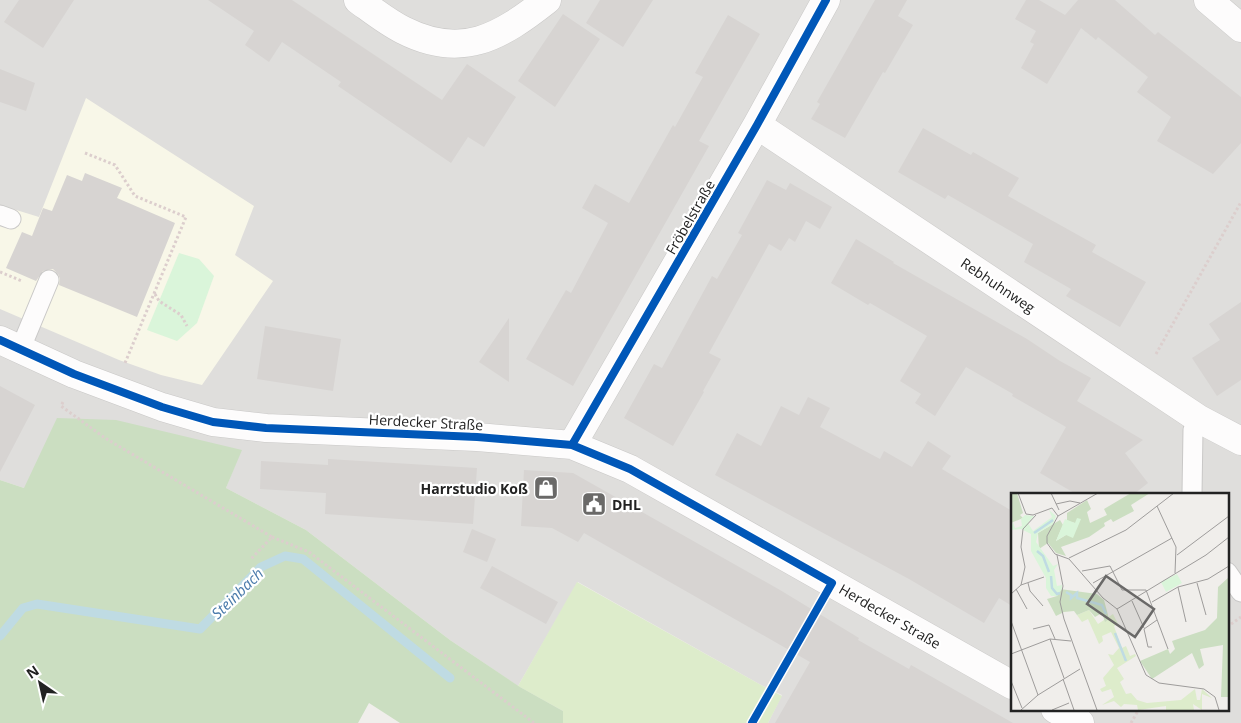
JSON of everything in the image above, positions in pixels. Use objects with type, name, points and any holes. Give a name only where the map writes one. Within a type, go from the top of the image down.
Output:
[{"type":"street","points":[[358,0],[402,30],[426,40],[451,44],[475,42],[500,33],[526,10],[547,0]]},
{"type":"street","name":"Fröbelstraße","points":[[572,445],[757,125],[826,0]]},
{"type":"street","points":[[1208,0],[1241,28]]},
{"type":"street","name":"Rebhuhnweg","points":[[757,125],[1199,420],[1241,441]]},
{"type":"street","name":"Herdecker Straße","points":[[10,345],[74,374],[162,407],[213,422],[266,428],[468,436],[572,445],[630,469],[1011,684]]},
{"type":"street","points":[[1057,710],[1080,723]]},
{"type":"lane","points":[[10,345],[50,280]]},
{"type":"lane","points":[[1192,493],[1193,430],[1199,420]]},
{"type":"lane","points":[[1228,573],[1241,592]]},
{"type":"path","points":[[85,153],[115,165],[136,196],[186,217],[114,389]]},
{"type":"path","points":[[1140,381],[1241,202]]},
{"type":"path","points":[[155,293],[159,301],[180,315],[188,326]]},
{"type":"path","points":[[74,374],[61,406],[105,438],[272,537],[309,552],[534,723]]},
{"type":"path","points":[[250,560],[272,537]]},
{"type":"path","points":[[752,723],[832,583]]},
{"type":"path","points":[[1228,625],[1241,617]]},
{"type":"path","points":[[1132,723],[1138,710]]},
{"type":"shaded area","points":[[0,0],[1241,0],[1241,723],[768,723],[782,695],[578,582],[518,686],[450,640],[306,530],[226,488],[241,450],[24,488],[0,480]]},
{"type":"shaded area","points":[[86,98],[254,206],[235,255],[273,281],[202,385],[161,375],[119,360],[0,309],[0,205],[39,217]]},
{"type":"green space","points":[[179,253],[199,259],[214,276],[197,323],[177,341],[147,330]]},
{"type":"green space","points":[[57,418],[116,420],[242,450],[226,488],[306,530],[450,640],[520,687],[563,711],[563,723],[400,723],[369,703],[358,723],[0,723],[0,480],[24,488]]},
{"type":"green space","points":[[577,582],[782,696],[768,723],[563,723],[563,711],[518,686]]},
{"type":"building","points":[[19,0],[74,0],[43,48],[4,22]]},
{"type":"building","points":[[208,0],[292,0],[442,100],[467,64],[516,97],[484,147],[468,137],[451,163],[338,86],[341,82],[282,42],[269,62],[245,45],[254,31]]},
{"type":"building","points":[[600,0],[653,0],[623,47],[586,23]]},
{"type":"building","points":[[875,0],[907,0],[898,16],[913,25],[845,138],[811,119],[820,104],[817,102]]},
{"type":"building","points":[[1026,0],[1039,0],[1065,15],[1078,0],[1115,0],[1155,35],[1158,32],[1241,97],[1241,143],[1213,174],[1157,141],[1171,117],[1137,92],[1148,77],[1098,37],[1096,40],[1081,28],[1047,84],[1021,68],[1034,44],[1030,42],[1036,31],[1015,19]]},
{"type":"building","points":[[563,14],[600,39],[555,107],[518,81]]},
{"type":"building","points":[[728,15],[760,34],[699,141],[709,146],[573,386],[526,359],[566,290],[571,293],[608,223],[582,208],[595,184],[629,203],[673,125],[675,127],[703,77],[695,73]]},
{"type":"building","points":[[0,69],[35,83],[26,111],[0,102]]},
{"type":"building","points":[[923,128],[971,155],[973,152],[1019,178],[1008,196],[1096,245],[1092,252],[1146,282],[1120,327],[1066,296],[1071,289],[1024,262],[1033,244],[948,195],[945,199],[898,172]]},
{"type":"building","points":[[85,173],[122,188],[117,198],[175,223],[137,317],[59,285],[60,279],[53,269],[43,271],[36,281],[6,268],[22,232],[32,236],[43,208],[52,211],[67,175],[82,181]]},
{"type":"building","points":[[767,180],[786,190],[790,183],[832,207],[820,229],[806,221],[795,242],[789,238],[781,251],[769,244],[709,353],[721,359],[673,446],[624,418],[654,364],[662,368],[712,276],[717,279],[742,235],[738,233]]},
{"type":"building","points":[[856,239],[893,263],[1027,339],[1060,361],[1091,378],[1077,401],[1143,440],[1125,453],[1148,483],[1135,493],[1074,493],[1040,473],[1066,427],[966,367],[935,416],[915,403],[921,394],[900,381],[927,336],[831,283]]},
{"type":"building","points":[[1241,302],[1241,380],[1217,396],[1192,358],[1220,340],[1209,324]]},
{"type":"building","points":[[509,318],[509,382],[479,362]]},
{"type":"building","points":[[265,326],[341,339],[333,391],[257,379]]},
{"type":"building","points":[[0,386],[35,405],[0,472]]},
{"type":"building","points":[[808,397],[830,408],[820,427],[880,459],[884,451],[912,467],[928,441],[951,456],[942,469],[1011,510],[1011,605],[999,598],[984,623],[909,579],[715,475],[737,433],[761,446],[781,406],[799,415]]},
{"type":"building","points":[[328,459],[477,468],[473,524],[325,514],[326,493],[260,489],[261,461],[328,465]]},
{"type":"building","points":[[524,470],[573,473],[780,590],[859,638],[858,640],[909,669],[911,665],[1013,723],[775,723],[810,662],[584,533],[578,542],[552,528],[521,526]]},
{"type":"building","points":[[472,529],[496,539],[487,562],[463,552]]},
{"type":"building","points":[[492,566],[558,602],[546,624],[480,588]]},
{"type":"waterway","name":"Steinbach","points":[[0,636],[23,608],[37,604],[200,629],[261,567],[285,556],[303,559],[450,678]]},
{"type":"cycle path","points":[[572,445],[757,125],[826,0]]},
{"type":"cycle path","points":[[0,340],[74,374],[162,407],[213,422],[266,428],[477,437],[572,445],[630,469],[832,583],[752,723]]},
{"type":"place","name":"Harrstudio Koß","points":[[546,488]]},
{"type":"place","name":"DHL","points":[[594,504]]}]
